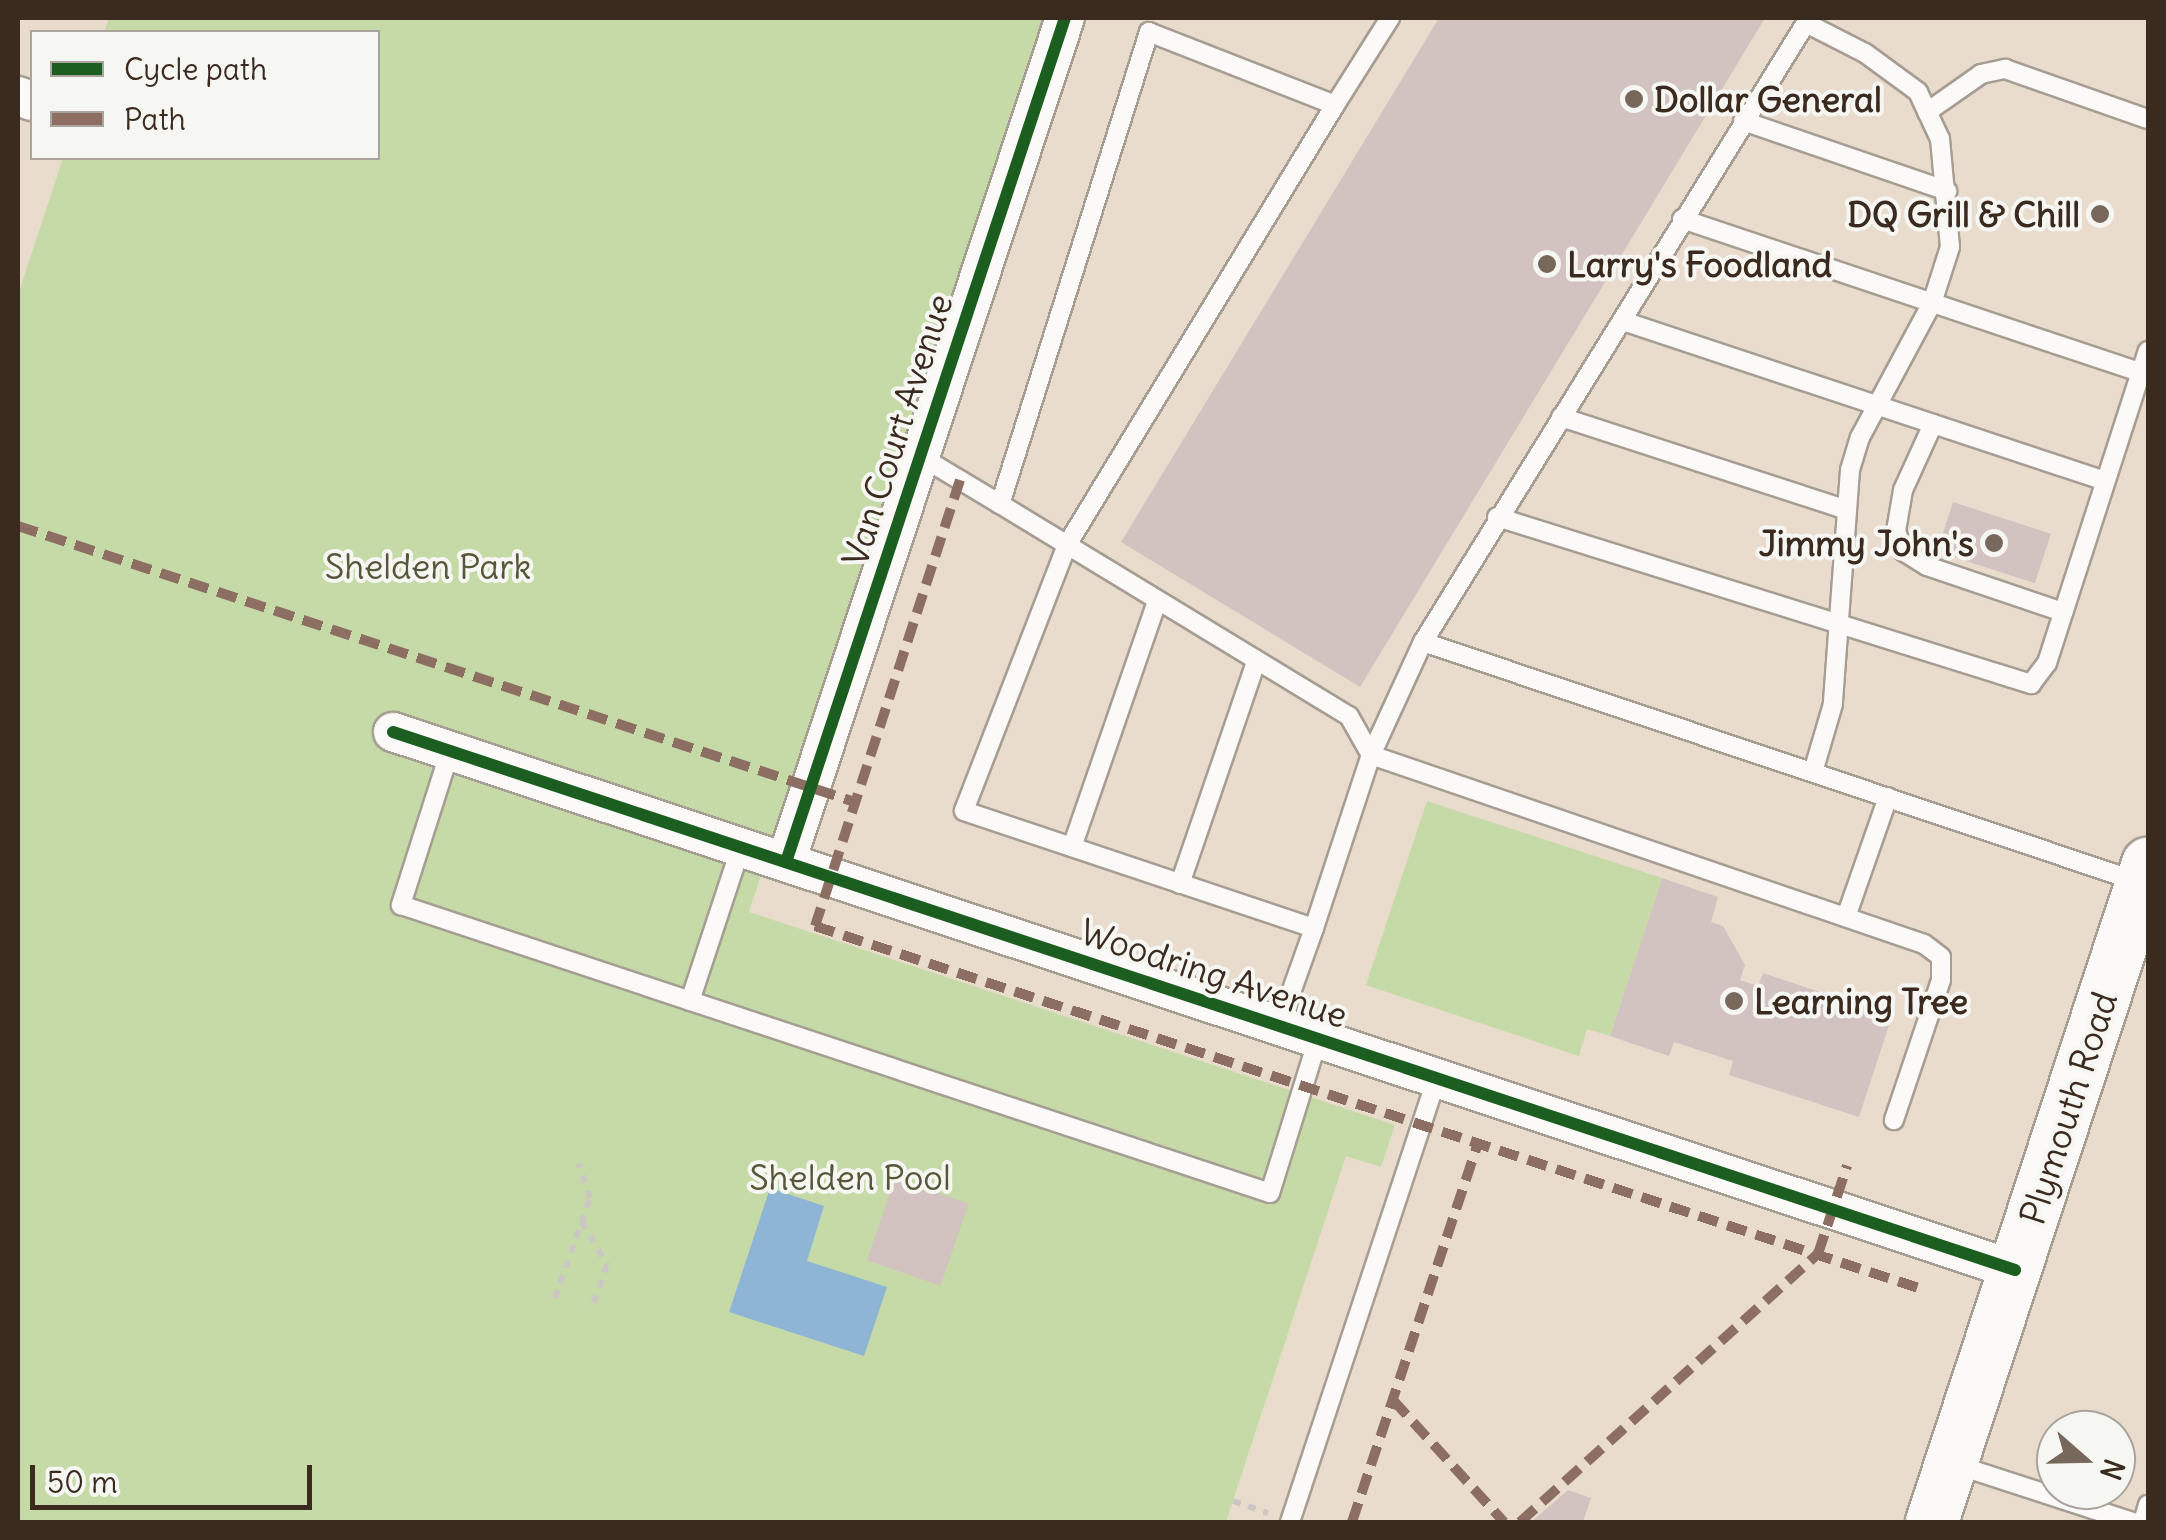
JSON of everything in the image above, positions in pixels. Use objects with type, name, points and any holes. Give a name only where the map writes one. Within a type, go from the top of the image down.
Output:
[{"type":"main road","name":"Plymouth Road","points":[[1932,1522],[2146,878]]},
{"type":"street","name":"Van Court Avenue","points":[[786,862],[1065,18]]},
{"type":"street","name":"Woodring Avenue","points":[[393,732],[2015,1270]]},
{"type":"lane","points":[[1314,928],[964,811],[1066,545],[1390,18]]},
{"type":"lane","points":[[1279,1026],[1372,755],[1424,642],[1497,517],[1626,322],[1682,219],[1807,20],[1865,53],[1918,92],[1940,139],[1950,248],[1932,303],[1860,437],[1844,508],[1833,704],[1813,772]]},
{"type":"lane","points":[[1000,504],[1151,25],[1335,105]]},
{"type":"lane","points":[[1927,112],[1981,74],[2005,68],[2148,119]]},
{"type":"lane","points":[[1743,121],[1947,191]]},
{"type":"lane","points":[[1682,219],[2141,372]]},
{"type":"lane","points":[[1626,322],[2105,482]]},
{"type":"lane","points":[[1497,517],[1840,628],[2031,684],[2047,663],[2148,351]]},
{"type":"lane","points":[[1562,417],[1844,508]]},
{"type":"lane","points":[[1933,424],[1903,490],[1896,531],[1903,550],[1927,566],[2063,612]]},
{"type":"lane","points":[[920,456],[1349,716],[1372,755],[1924,944],[1941,957],[1941,980],[1894,1120]]},
{"type":"lane","points":[[1072,848],[1157,601]]},
{"type":"lane","points":[[1424,642],[1888,797],[2146,878]]},
{"type":"lane","points":[[1180,884],[1256,662]]},
{"type":"lane","points":[[450,752],[401,904],[1270,1193],[1318,1039]]},
{"type":"lane","points":[[1846,917],[1888,797]]},
{"type":"lane","points":[[690,1001],[740,847]]},
{"type":"lane","points":[[1290,1522],[1437,1078]]},
{"type":"lane","points":[[1952,1464],[2132,1522]]},
{"type":"lane","points":[[2143,1522],[2148,1505]]},
{"type":"path","points":[[554,1298],[590,1198],[579,1164]]},
{"type":"path","points":[[581,1221],[608,1264],[592,1310]]},
{"type":"green space","name":"Shelden Park","points":[[109,18],[1044,18],[749,912],[1395,1125],[1381,1167],[1346,1156],[1226,1522],[18,1522],[18,295],[62,160],[380,160],[380,30],[105,30]]},
{"type":"green space","points":[[1427,801],[1662,878],[1610,1036],[1587,1029],[1579,1056],[1366,985]]},
{"type":"water","points":[[770,1188],[824,1206],[807,1261],[887,1287],[864,1356],[729,1312]]},
{"type":"building","points":[[1439,18],[1765,18],[1360,687],[1121,542]]},
{"type":"building","name":"Jimmy John's","points":[[1953,502],[2051,534],[2035,583],[1937,551]]},
{"type":"building","name":"Learning Tree","points":[[1662,878],[1718,897],[1711,922],[1723,926],[1745,965],[1740,980],[1758,986],[1763,973],[1892,1016],[1859,1117],[1729,1075],[1733,1061],[1674,1042],[1669,1056],[1610,1036]]},
{"type":"building","points":[[895,1178],[969,1203],[940,1286],[867,1260]]},
{"type":"building","points":[[1568,1490],[1591,1498],[1583,1522],[1531,1522]]},
{"type":"marked path","points":[[960,480],[815,926],[1922,1289]]},
{"type":"marked path","points":[[18,526],[855,802]]},
{"type":"marked path","points":[[1352,1522],[1478,1143]]},
{"type":"marked path","points":[[1520,1522],[1818,1254],[1847,1166]]},
{"type":"marked path","points":[[1393,1400],[1504,1522]]},
{"type":"cycle path","points":[[786,862],[1065,18]]},
{"type":"cycle path","points":[[393,732],[2015,1270]]},
{"type":"place","name":"Dollar General","points":[[1634,99]]},
{"type":"place","name":"DQ Grill & Chill","points":[[2100,214]]},
{"type":"place","name":"Larry's Foodland","points":[[1547,264]]},
{"type":"place","name":"Jimmy John's","points":[[1994,543]]},
{"type":"place","name":"Learning Tree","points":[[1734,1001]]},
{"type":"park label","name":"Shelden Pool","points":[[850,1177]]}]
